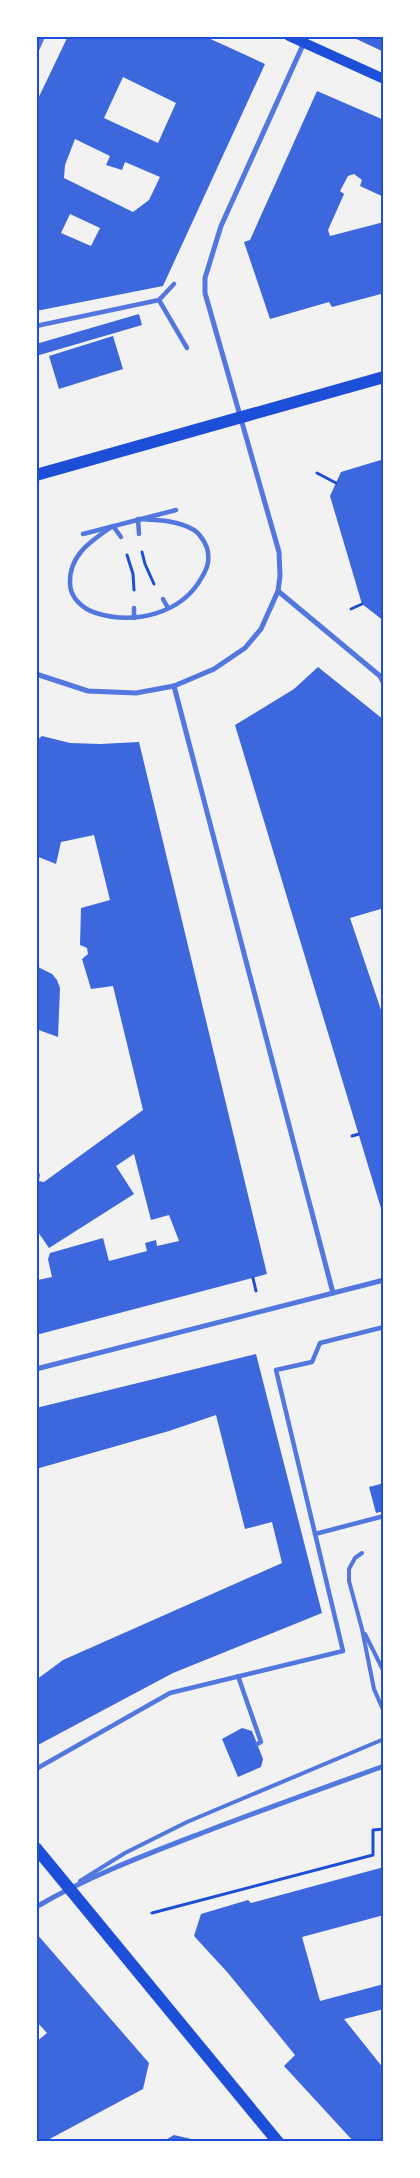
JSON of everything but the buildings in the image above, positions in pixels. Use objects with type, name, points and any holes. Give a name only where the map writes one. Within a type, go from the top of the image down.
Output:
[{"type":"main road","points":[[289,36],[305,40],[384,79]]},
{"type":"main road","points":[[36,475],[384,377]]},
{"type":"main road","points":[[36,1848],[278,2142]]},
{"type":"street","points":[[36,51],[43,36]]},
{"type":"street","points":[[36,674],[88,691],[136,693],[174,686],[214,669],[245,648],[261,629],[278,591],[280,576],[279,552],[205,293],[205,278],[220,226],[305,40]]},
{"type":"street","points":[[36,326],[159,300],[174,284]]},
{"type":"street","points":[[159,300],[187,348]]},
{"type":"street","points":[[83,534],[176,510]]},
{"type":"street","points":[[138,519],[139,534]]},
{"type":"street","points":[[113,526],[83,548],[74,560],[69,574],[70,588],[76,600],[89,611],[110,617],[134,618],[168,608],[182,601],[198,585],[208,567],[209,556],[205,543],[195,530],[172,522],[138,519]]},
{"type":"street","points":[[113,526],[121,537]]},
{"type":"street","points":[[278,591],[380,676],[384,684]]},
{"type":"street","points":[[163,599],[168,608]]},
{"type":"street","points":[[134,608],[134,618]]},
{"type":"street","points":[[174,686],[333,1292]]},
{"type":"street","points":[[36,1369],[384,1280]]},
{"type":"street","points":[[36,1769],[170,1693],[343,1651],[276,1370],[312,1362],[320,1343],[384,1327]]},
{"type":"street","points":[[315,1534],[384,1516]]},
{"type":"street","points":[[238,1676],[261,1742],[257,1744]]},
{"type":"street","points":[[36,1908],[70,1888],[117,1866],[281,1802],[384,1766]]},
{"type":"lane","points":[[362,1553],[355,1558],[348,1575],[362,1629],[374,1689],[384,1712]]},
{"type":"lane","points":[[362,1629],[384,1672]]},
{"type":"lane","points":[[379,1742],[384,1735]]},
{"type":"lane","points":[[70,1888],[126,1853],[187,1822],[384,1739]]},
{"type":"path","points":[[318,473],[336,483]]},
{"type":"path","points":[[139,534],[144,564],[163,599]]},
{"type":"path","points":[[121,537],[133,574],[134,608]]},
{"type":"path","points":[[351,609],[362,604]]},
{"type":"path","points":[[352,1136],[358,1134]]},
{"type":"path","points":[[253,1278],[256,1291]]},
{"type":"path","points":[[152,1913],[373,1855],[373,1830],[384,1828]]}]
